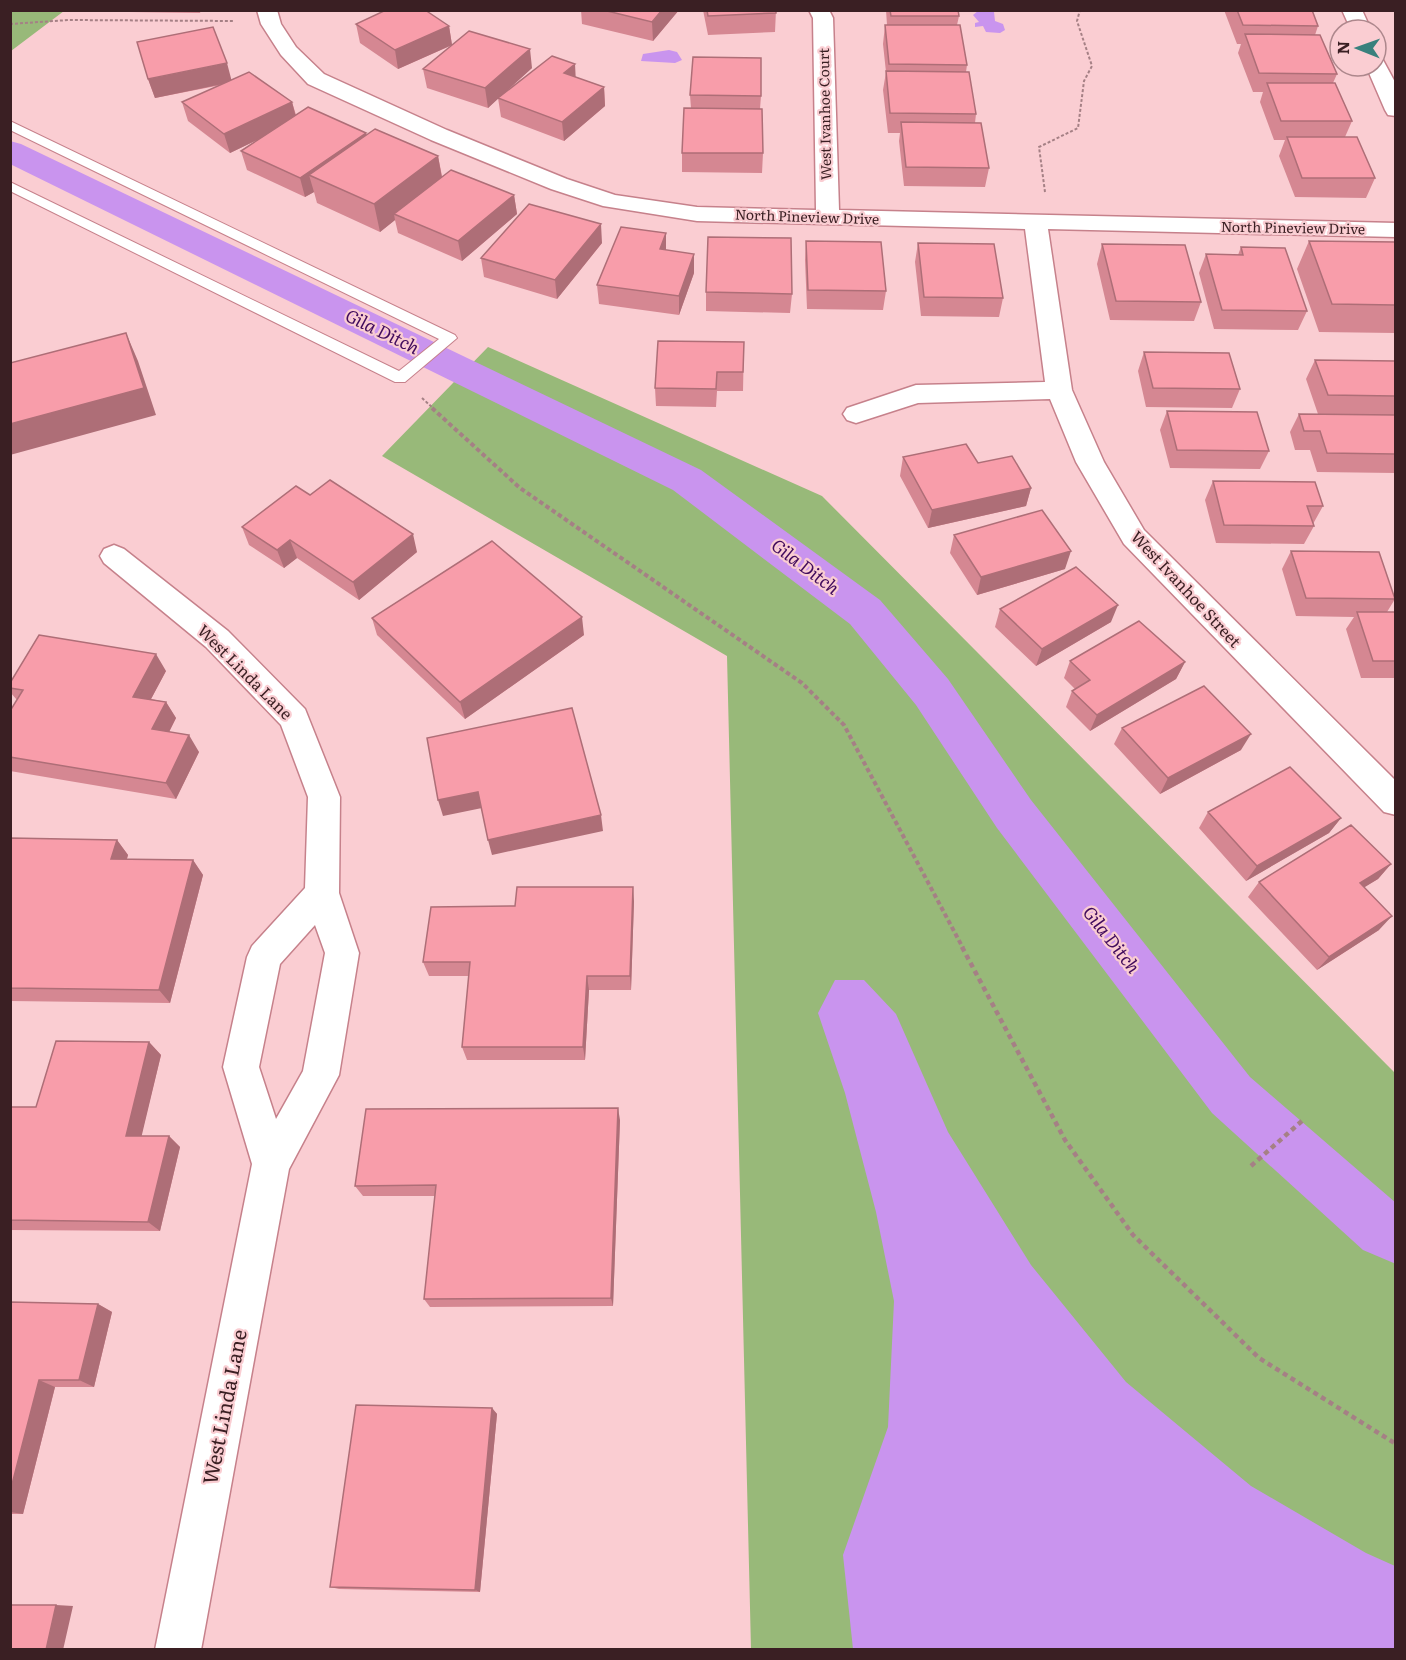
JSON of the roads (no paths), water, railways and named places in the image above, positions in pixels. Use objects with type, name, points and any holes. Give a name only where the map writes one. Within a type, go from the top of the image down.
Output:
[{"type":"street","name":"West Ivanhoe Court","points":[[819,10],[823,18],[828,218]]},
{"type":"street","name":"North Pineview Drive","points":[[269,17],[288,51],[316,79],[439,135],[559,184],[610,201],[697,214],[1395,230]]},
{"type":"street","points":[[1382,78],[1395,110]]},
{"type":"street","name":"West Ivanhoe Street","points":[[1044,223],[1059,390],[1090,462],[1134,537],[1395,802]]},
{"type":"street","points":[[856,414],[916,394],[1059,390]]},
{"type":"street","name":"West Linda Lane","points":[[114,556],[217,639],[294,718],[324,797],[322,893],[342,953],[321,1075],[271,1164],[178,1650]]},
{"type":"street","name":"West Linda Lane","points":[[271,1164],[241,1067],[264,957],[322,893]]},
{"type":"lane","points":[[10,125],[450,338],[400,378],[10,186]]},
{"type":"waterway","name":"Gila Ditch","points":[[10,151],[687,480],[865,612],[932,692],[1014,814],[1231,1095],[1383,1230],[1396,1236]]}]
